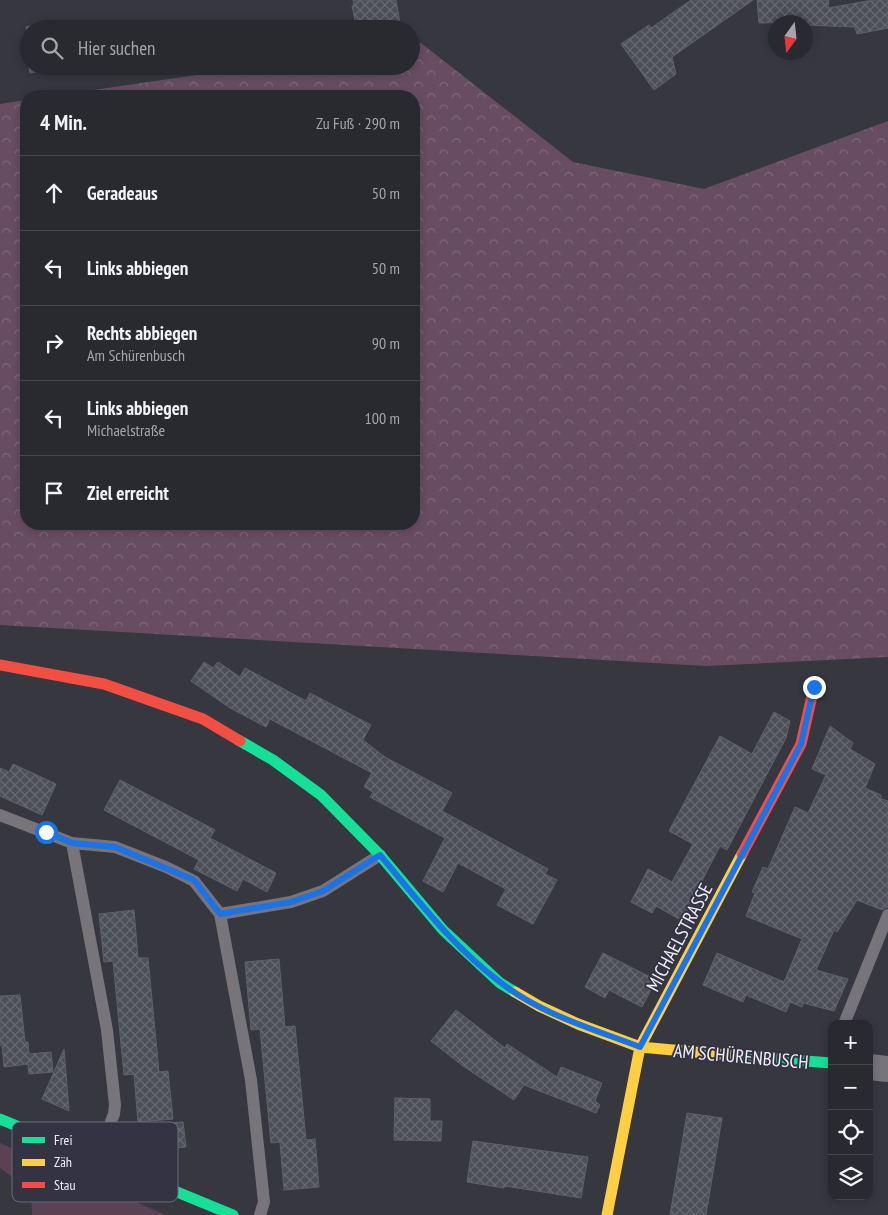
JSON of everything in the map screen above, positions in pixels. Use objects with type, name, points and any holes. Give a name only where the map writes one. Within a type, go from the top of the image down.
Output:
[{"type":"street","name":"AM SCHÜRENBUSCH","points":[[0,665],[104,684],[203,720],[273,760],[321,795],[380,855],[443,930],[500,983],[538,1006],[578,1024],[640,1047],[709,1054],[828,1059]]},
{"type":"street","name":"MICHAELSTRASSE","points":[[607,1215],[640,1047],[801,744],[814,687]]},
{"type":"street","points":[[873,1067],[888,1068]]},
{"type":"street","points":[[0,1119],[12,1124]]},
{"type":"street","points":[[178,1193],[233,1215]]},
{"type":"lane","points":[[0,815],[72,843],[115,847],[194,880],[220,914],[251,1080],[264,1202],[260,1215]]},
{"type":"lane","points":[[72,843],[107,1030],[115,1105],[111,1122]]},
{"type":"lane","points":[[220,914],[291,902],[323,891],[380,855]]},
{"type":"lane","points":[[846,1020],[888,915]]},
{"type":"green space","points":[[420,43],[573,162],[704,189],[888,121],[888,657],[706,666],[0,625],[0,104],[20,101],[20,530],[420,530],[420,90],[94,90],[196,75],[420,75]]},
{"type":"shaded area","points":[[0,1143],[12,1148],[12,1177],[0,1168]]},
{"type":"shaded area","points":[[31,1202],[136,1202],[166,1215],[32,1215]]},
{"type":"building","points":[[353,0],[396,0],[399,20],[355,20],[352,6],[354,6]]},
{"type":"building","points":[[691,0],[753,0],[672,57],[676,74],[654,90],[621,44],[649,25],[651,28]]},
{"type":"building","points":[[757,0],[829,0],[828,8],[873,0],[888,0],[888,28],[857,34],[855,27],[813,25],[813,15],[768,15],[768,23],[759,23]]},
{"type":"building","points":[[204,662],[213,668],[218,662],[240,677],[245,668],[306,701],[310,693],[371,725],[363,740],[385,757],[452,793],[442,811],[548,869],[545,874],[557,880],[533,924],[497,905],[506,889],[458,863],[443,892],[423,881],[445,838],[370,797],[373,792],[364,787],[372,773],[270,719],[266,727],[230,708],[191,681]]},
{"type":"building","points":[[774,712],[790,721],[786,738],[727,850],[720,846],[695,894],[702,898],[688,924],[656,906],[652,913],[631,902],[648,869],[672,882],[693,844],[669,831],[720,736],[752,754]]},
{"type":"building","points":[[830,726],[853,743],[850,749],[875,764],[865,788],[881,795],[881,799],[888,801],[888,907],[882,910],[857,900],[837,932],[834,930],[816,970],[848,979],[834,1011],[803,1003],[802,1007],[790,1002],[786,1012],[746,995],[743,1002],[703,985],[717,953],[784,982],[802,939],[746,916],[755,893],[752,892],[763,867],[768,869],[795,807],[808,813],[826,775],[812,769]]},
{"type":"building","points":[[13,764],[56,784],[42,815],[0,796],[0,768],[9,772]]},
{"type":"building","points":[[120,780],[215,830],[210,838],[276,873],[267,892],[243,879],[237,891],[194,869],[199,860],[104,810]]},
{"type":"building","points":[[134,910],[138,958],[148,958],[159,1072],[168,1071],[173,1119],[138,1122],[134,1074],[124,1075],[113,961],[104,962],[99,914]]},
{"type":"building","points":[[603,953],[656,980],[642,1007],[609,990],[605,998],[585,987]]},
{"type":"building","points":[[279,959],[285,1027],[295,1026],[306,1140],[315,1139],[319,1187],[284,1190],[280,1142],[271,1143],[260,1029],[251,1030],[245,962]]},
{"type":"building","points":[[20,995],[25,1042],[28,1042],[29,1054],[51,1052],[53,1072],[29,1074],[28,1064],[4,1067],[2,1045],[0,1045],[0,996]]},
{"type":"building","points":[[456,1010],[505,1048],[507,1044],[557,1077],[561,1067],[602,1083],[595,1101],[600,1105],[596,1113],[524,1085],[514,1100],[463,1066],[431,1041]]},
{"type":"building","points":[[64,1049],[69,1111],[42,1099]]},
{"type":"building","points":[[395,1098],[430,1099],[430,1121],[442,1121],[441,1141],[394,1140]]},
{"type":"building","points":[[687,1113],[722,1118],[706,1215],[670,1215]]},
{"type":"building","points":[[178,1122],[183,1122],[186,1147],[178,1148]]},
{"type":"building","points":[[473,1141],[588,1157],[581,1198],[467,1182]]},
{"type":"traffic: fast","points":[[240,741],[273,760],[321,795],[380,855],[443,930],[500,983],[515,992]]},
{"type":"traffic: fast","points":[[738,1056],[828,1063]]},
{"type":"traffic: fast","points":[[0,1119],[12,1124]]},
{"type":"traffic: fast","points":[[178,1192],[233,1215]]},
{"type":"traffic: slow","points":[[607,1215],[640,1047],[742,854]]},
{"type":"traffic: slow","points":[[515,992],[539,1006],[578,1024],[640,1047],[738,1056]]},
{"type":"traffic: jam","points":[[0,665],[104,684],[203,719],[240,741]]},
{"type":"traffic: jam","points":[[742,854],[801,744],[814,687]]},
{"type":"route","points":[[46,832],[72,843],[115,847],[194,880],[220,914],[291,902],[323,891],[380,855],[443,930],[500,983],[538,1006],[578,1024],[640,1047],[801,744],[814,687]]}]
